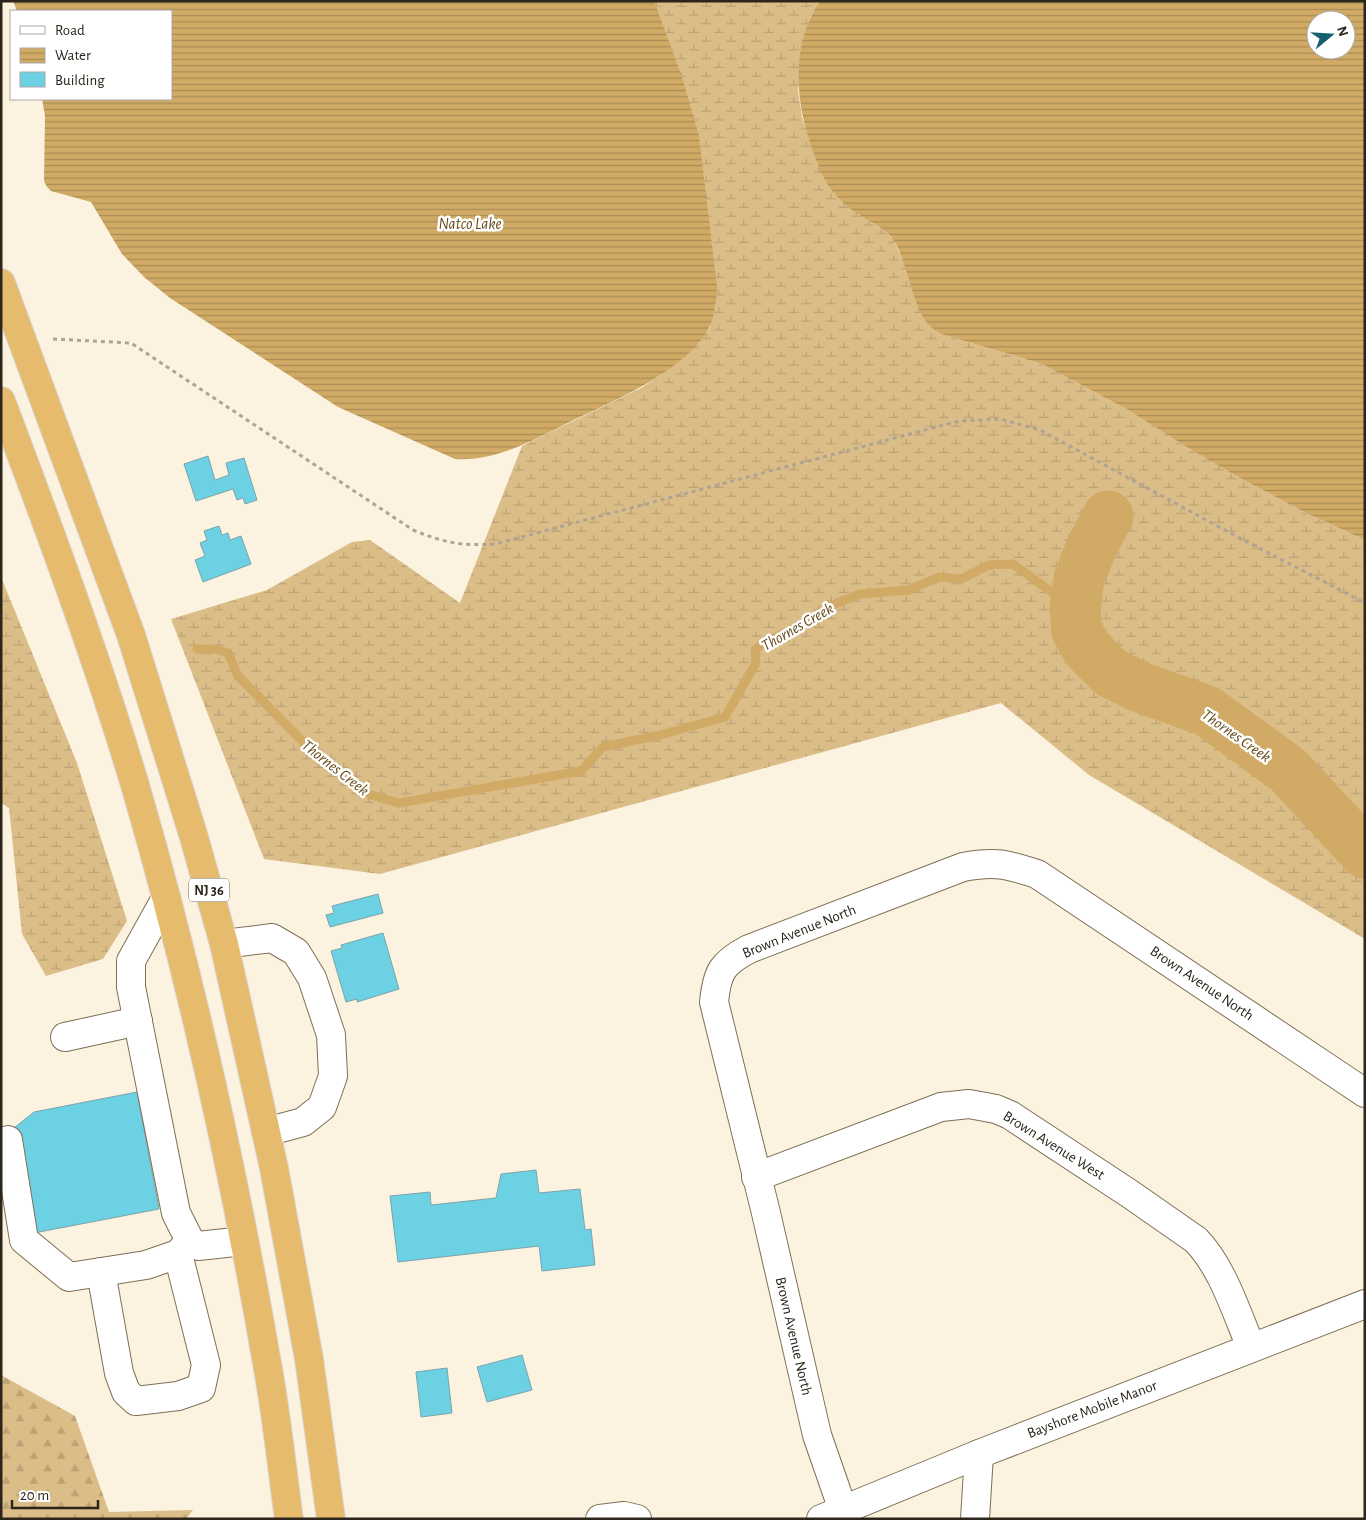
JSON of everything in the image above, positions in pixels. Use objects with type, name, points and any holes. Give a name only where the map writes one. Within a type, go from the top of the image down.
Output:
[{"type":"highway","name":"NJ 36","points":[[1,283],[131,635],[193,834],[224,944],[274,1168],[308,1359],[331,1519]]},
{"type":"highway","name":"NJ 36","points":[[1,401],[75,600],[134,785],[188,978],[232,1175],[268,1372],[289,1519]]},
{"type":"street","name":"Brown Avenue North","points":[[832,1514],[817,1435],[714,1002],[716,982],[723,968],[733,957],[749,949],[963,866],[983,863],[1008,864],[1037,874],[1365,1093]]},
{"type":"street","points":[[101,1272],[119,1373],[126,1392],[136,1401],[178,1396],[201,1388],[206,1365],[131,987],[131,962],[166,898]]},
{"type":"street","points":[[224,944],[272,938],[296,952],[312,978],[331,1035],[334,1076],[322,1107],[302,1122],[266,1132]]},
{"type":"street","points":[[65,1037],[138,1022]]},
{"type":"street","name":"Brown Avenue West","points":[[756,1177],[941,1107],[969,1104],[996,1109],[1030,1128],[1196,1240],[1209,1253],[1251,1347]]},
{"type":"street","points":[[8,1140],[24,1240],[69,1277],[146,1264],[191,1244],[198,1246],[244,1241]]},
{"type":"street","name":"Bayshore Mobile Manor","points":[[832,1514],[979,1454],[1365,1304]]},
{"type":"street","points":[[976,1519],[979,1454]]},
{"type":"street","points":[[600,1519],[624,1516],[637,1519]]},
{"type":"path","points":[[22,338],[131,342],[413,530],[440,541],[468,545],[495,544],[959,421],[1000,419],[1040,430],[1234,535],[1365,603]]},
{"type":"green space","points":[[654,1],[820,1],[811,16],[806,31],[798,90],[802,117],[811,145],[859,215],[885,231],[893,239],[905,264],[920,310],[941,334],[1042,364],[1128,410],[1238,477],[1306,513],[1365,540],[1365,939],[1089,775],[1001,703],[380,874],[264,859],[171,619],[267,590],[352,542],[370,540],[460,603],[522,446],[641,388],[662,374],[699,343],[710,327],[660,22]]},
{"type":"green space","points":[[1,577],[77,763],[127,921],[103,959],[46,976],[22,934],[9,808],[1,803]]},
{"type":"green space","points":[[1,1375],[75,1416],[109,1512],[193,1510],[186,1519],[1,1519]]},
{"type":"water","name":"Natco Lake","points":[[13,1],[654,1],[682,77],[699,136],[717,287],[715,310],[707,331],[698,344],[671,368],[641,387],[518,447],[487,457],[455,459],[338,407],[170,298],[144,277],[122,254],[91,202],[51,191],[44,181],[45,116],[42,100],[172,100],[172,10],[17,10]]},
{"type":"water","points":[[820,1],[1365,1],[1365,540],[1306,513],[1238,477],[1128,410],[1042,364],[941,334],[929,325],[923,318],[899,250],[894,241],[883,230],[854,212],[841,200],[831,189],[822,174],[807,133],[799,94],[798,74],[804,36],[810,18]]},
{"type":"building","points":[[208,456],[215,480],[229,475],[226,463],[244,458],[257,500],[245,504],[243,498],[237,500],[233,489],[196,501],[184,464]]},
{"type":"building","points":[[219,526],[222,535],[228,533],[230,540],[241,536],[251,564],[203,582],[195,560],[205,556],[200,543],[207,540],[204,531]]},
{"type":"building","points":[[378,894],[383,913],[330,927],[326,915],[334,913],[332,906]]},
{"type":"building","points":[[383,933],[399,989],[357,1002],[357,999],[346,1002],[331,951],[342,948],[341,945]]},
{"type":"building","points":[[137,1092],[159,1209],[34,1233],[14,1128],[34,1112]]},
{"type":"building","points":[[536,1170],[539,1193],[580,1189],[585,1230],[591,1229],[595,1265],[542,1271],[539,1246],[398,1262],[390,1196],[430,1192],[431,1205],[496,1198],[501,1174]]},
{"type":"building","points":[[522,1355],[532,1390],[487,1402],[477,1367]]},
{"type":"building","points":[[447,1368],[452,1413],[421,1417],[416,1372]]},
{"type":"waterway","name":"Thornes Creek","points":[[1108,516],[1091,548],[1079,579],[1075,609],[1077,631],[1088,650],[1111,673],[1140,687],[1207,711],[1288,770],[1365,853]]},
{"type":"waterway","name":"Thornes Creek","points":[[197,649],[216,649],[228,653],[238,676],[312,751],[368,794],[399,803],[581,771],[603,747],[660,735],[725,717],[756,663],[755,650],[763,643],[795,628],[837,603],[860,594],[909,590],[939,577],[961,579],[989,565],[1013,564],[1075,609]]}]
